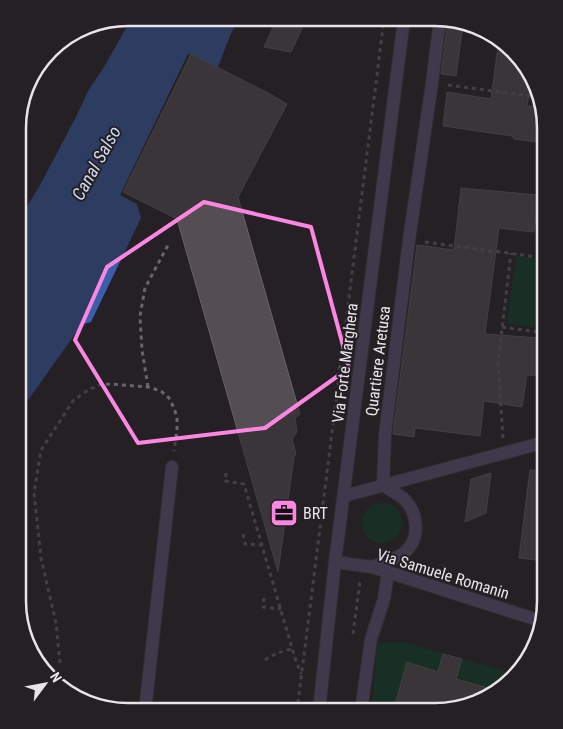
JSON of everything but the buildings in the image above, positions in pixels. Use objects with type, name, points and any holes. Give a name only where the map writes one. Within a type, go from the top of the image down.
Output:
[{"type":"street","name":"Via Forte Marghera","points":[[320,703],[335,562],[403,26]]},
{"type":"street","name":"Quartiere Aretusa","points":[[383,485],[385,435],[409,240],[439,26]]},
{"type":"street","points":[[344,496],[537,444]]},
{"type":"street","points":[[147,703],[172,467]]},
{"type":"street","points":[[372,567],[395,559],[405,552],[412,542],[416,530],[416,519],[412,509],[405,500],[383,485]]},
{"type":"street","name":"Via Samuele Romanin","points":[[335,562],[372,567],[535,620]]},
{"type":"street","points":[[362,703],[371,639],[384,599],[388,572]]},
{"type":"path","points":[[298,703],[383,26]]},
{"type":"path","points":[[432,83],[531,97]]},
{"type":"path","points":[[409,240],[537,257]]},
{"type":"path","points":[[148,387],[142,350],[140,316],[145,288],[168,245]]},
{"type":"path","points":[[504,453],[498,363],[511,253]]},
{"type":"path","points":[[502,328],[537,332]]},
{"type":"path","points":[[60,659],[56,623],[41,558],[34,493],[41,450],[73,401],[88,390],[99,385],[110,384],[148,387],[160,391],[169,398],[177,418],[172,467]]},
{"type":"path","points":[[226,473],[225,481],[244,484],[292,649],[302,674]]},
{"type":"path","points":[[243,534],[245,544],[262,545]]},
{"type":"path","points":[[264,598],[263,607],[280,609]]},
{"type":"path","points":[[265,660],[281,651],[292,649]]},
{"type":"highlighted area","points":[[204,202],[311,227],[349,368],[265,428],[138,443],[75,340],[107,267]]},
{"type":"green space","points":[[516,256],[537,259],[537,310],[535,327],[507,323]]},
{"type":"green space","points":[[386,503],[393,506],[399,512],[402,523],[401,531],[393,540],[386,543],[378,543],[371,540],[363,531],[362,519],[365,512],[374,504]]},
{"type":"green space","points":[[405,642],[507,672],[491,686],[455,701],[435,703],[372,703],[378,643]]},
{"type":"water","name":"Canal Salso","points":[[127,26],[235,26],[218,67],[188,54],[120,195],[137,204],[141,218],[91,322],[83,324],[26,403],[26,208],[39,187],[88,91]]},
{"type":"place","name":"BRT","points":[[284,513]]}]
